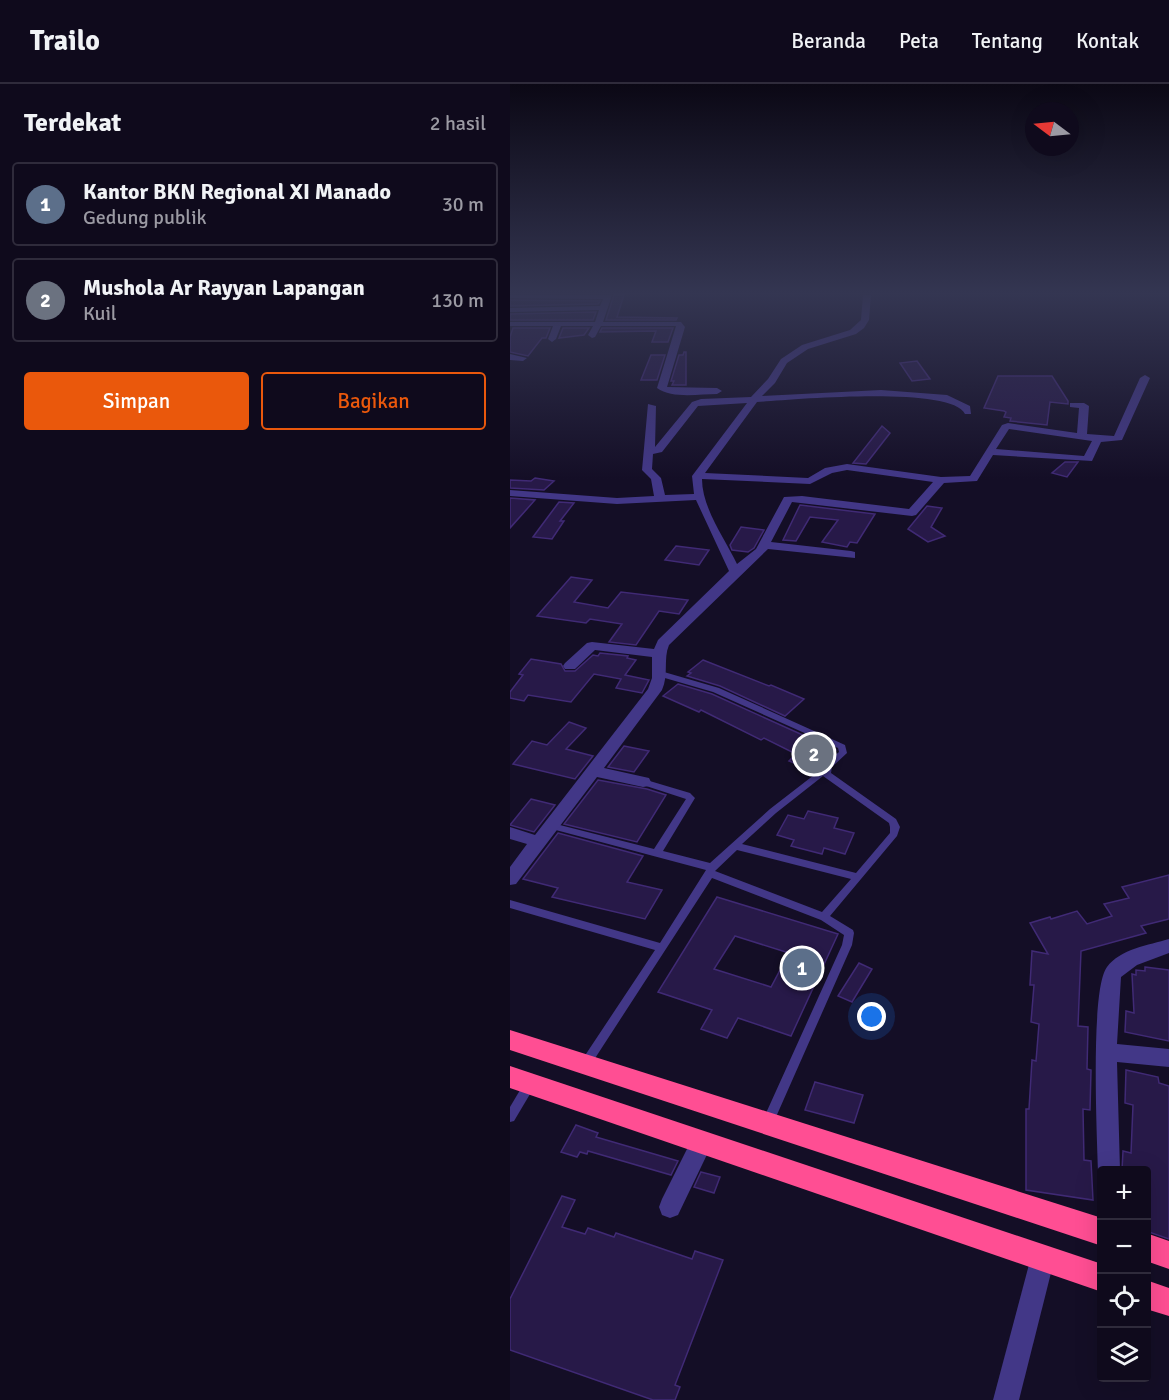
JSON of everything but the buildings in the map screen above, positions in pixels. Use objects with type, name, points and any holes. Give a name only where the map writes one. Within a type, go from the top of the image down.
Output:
[{"type":"highway","points":[[510,1040],[1097,1231]]},
{"type":"highway","points":[[520,1080],[1097,1277]]},
{"type":"highway","points":[[1151,1249],[1169,1255]]},
{"type":"highway","points":[[1151,1296],[1169,1302]]},
{"type":"street","points":[[672,356],[663,385],[665,389],[681,392],[756,390],[758,395]]},
{"type":"street","points":[[735,572],[726,549],[698,497],[695,483],[697,476],[790,356]]},
{"type":"street","points":[[510,357],[523,358]]},
{"type":"street","points":[[697,476],[810,481],[829,470],[847,467],[941,480],[973,478],[1005,427],[1008,426],[1098,438],[1118,438],[1145,378]]},
{"type":"street","points":[[648,451],[658,450],[698,403],[758,395],[916,394],[947,398],[967,408],[968,412]]},
{"type":"street","points":[[1074,405],[1084,406],[1082,435]]},
{"type":"street","points":[[651,406],[647,471],[656,478],[660,498]]},
{"type":"street","points":[[990,452],[1088,459],[1098,438]]},
{"type":"street","points":[[510,879],[655,690],[661,674],[658,654],[663,643],[735,572],[761,551],[788,499],[802,499],[908,517],[941,480]]},
{"type":"street","points":[[510,493],[618,501],[698,497]]},
{"type":"street","points":[[765,545],[851,555]]},
{"type":"street","points":[[570,666],[592,646],[658,654]]},
{"type":"street","points":[[594,771],[643,782]]},
{"type":"street","points":[[510,833],[539,842]]},
{"type":"street","points":[[1109,1166],[1107,1006],[1110,975],[1123,963],[1169,946]]},
{"type":"street","points":[[1108,1052],[1169,1058]]},
{"type":"street","points":[[670,1207],[702,1142]]},
{"type":"street","points":[[1006,1400],[1042,1257]]},
{"type":"lane","points":[[585,1064],[711,871],[773,811],[843,753],[842,747],[716,690],[661,674]]},
{"type":"lane","points":[[824,917],[894,834],[896,827],[893,821],[826,774],[825,770]]},
{"type":"lane","points":[[643,782],[691,798],[657,852]]},
{"type":"lane","points":[[552,826],[657,852],[711,871],[824,917],[849,933],[849,939],[767,1125]]},
{"type":"lane","points":[[735,846],[859,877]]},
{"type":"lane","points":[[510,904],[662,948]]},
{"type":"lane","points":[[510,1117],[520,1080]]},
{"type":"place","name":"Mushola Ar Rayyan Lapangan","points":[[814,754]]},
{"type":"place","name":"Kantor BKN Regional XI Manado","points":[[802,968]]}]
